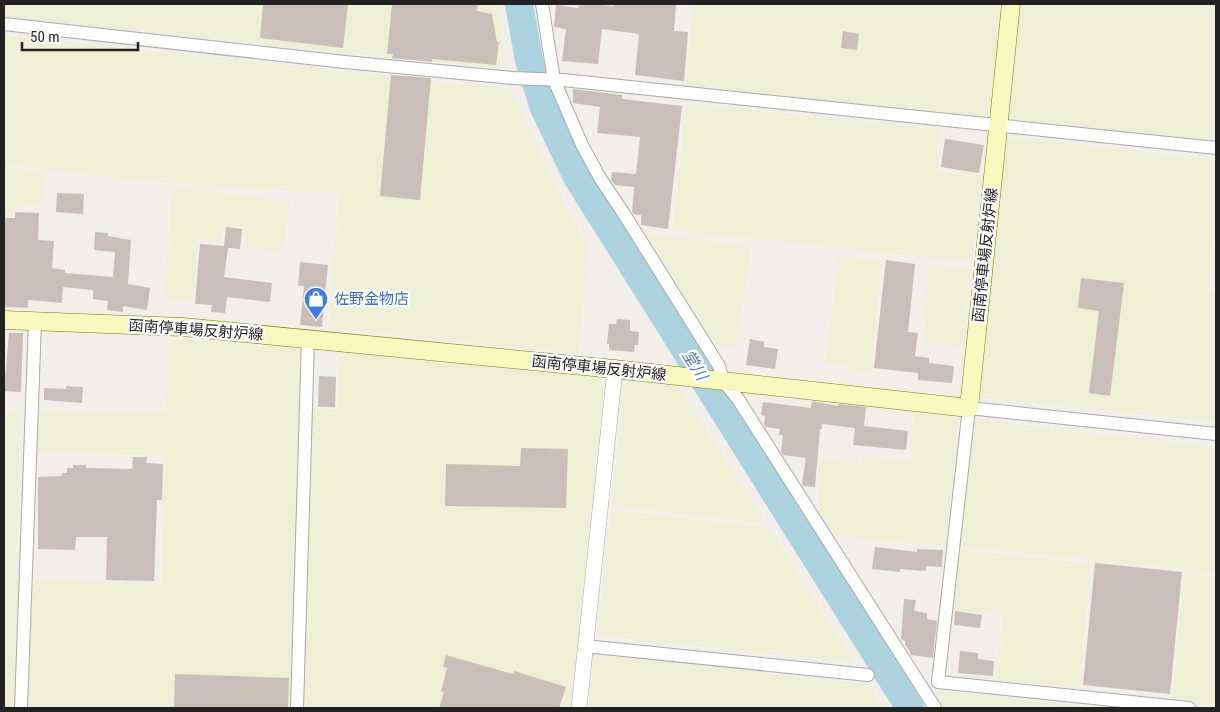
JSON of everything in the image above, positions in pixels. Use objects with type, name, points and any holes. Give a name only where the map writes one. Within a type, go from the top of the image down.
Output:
[{"type":"main road","name":"函南停車場反射炉線","points":[[4,320],[183,327],[615,369],[968,408],[1011,4]]},
{"type":"street","points":[[542,4],[552,80],[582,145],[600,178],[720,366],[723,381],[738,400],[935,708]]},
{"type":"street","points":[[4,24],[345,62],[552,80],[1216,148]]},
{"type":"street","points":[[20,708],[35,321]]},
{"type":"street","points":[[297,708],[308,340]]},
{"type":"street","points":[[579,708],[615,369]]},
{"type":"street","points":[[938,682],[968,408],[1216,434]]},
{"type":"street","points":[[585,646],[868,675]]},
{"type":"street","points":[[922,687],[938,682],[1189,708]]},
{"type":"green space","points":[[4,4],[498,4],[504,61],[503,69],[4,17]]},
{"type":"green space","points":[[693,4],[1001,4],[990,111],[985,118],[686,87]]},
{"type":"green space","points":[[1021,4],[1216,4],[1216,143],[1013,122],[1010,116]]},
{"type":"green space","points":[[4,35],[511,89],[573,223],[587,243],[579,353],[329,328],[339,194],[144,181],[4,164]]},
{"type":"green space","points":[[686,103],[940,130],[936,171],[981,178],[972,262],[673,230]]},
{"type":"green space","points":[[1011,137],[1216,160],[1216,210],[1208,290],[1216,291],[1216,422],[985,398],[980,394],[1006,142]]},
{"type":"green space","points":[[4,167],[43,172],[42,205],[15,207],[11,213],[4,213]]},
{"type":"green space","points":[[172,188],[289,201],[283,251],[246,248],[246,226],[223,224],[221,243],[197,239],[193,302],[165,299]]},
{"type":"green space","points":[[644,233],[751,247],[735,348],[710,344],[641,236]]},
{"type":"green space","points":[[840,256],[882,261],[871,372],[848,369],[847,365],[826,362]]},
{"type":"green space","points":[[930,264],[972,269],[963,348],[923,341]]},
{"type":"green space","points":[[169,338],[301,349],[300,407],[338,410],[340,351],[599,378],[605,388],[571,708],[4,708],[4,413],[20,414],[16,579],[162,584],[165,455],[37,452],[38,410],[167,413]]},
{"type":"green space","points":[[632,382],[678,386],[766,524],[612,505],[624,387]]},
{"type":"green space","points":[[914,413],[958,418],[947,547],[834,535],[818,513],[821,460],[860,465],[866,456],[910,461]]},
{"type":"green space","points":[[977,420],[1216,447],[1216,572],[959,546],[971,423]]},
{"type":"green space","points":[[611,510],[769,528],[854,663],[598,635]]},
{"type":"green space","points":[[960,550],[1091,564],[1079,688],[996,680],[1004,616],[953,608]]},
{"type":"green space","points":[[1184,574],[1216,577],[1215,704],[1172,699]]},
{"type":"green space","points":[[594,654],[867,684],[883,708],[589,708]]},
{"type":"green space","points":[[942,691],[1092,708],[941,708],[933,696]]},
{"type":"building","points":[[263,4],[348,4],[343,48],[260,38]]},
{"type":"building","points":[[392,4],[478,4],[477,11],[492,14],[497,42],[499,42],[496,65],[432,59],[432,62],[392,58],[393,54],[387,54]]},
{"type":"building","points":[[584,4],[614,6],[614,4],[676,4],[674,31],[688,32],[684,81],[635,75],[639,34],[602,29],[598,64],[562,61],[566,29],[554,27],[556,5],[578,8],[579,5],[584,6]]},
{"type":"building","points":[[843,31],[859,34],[857,50],[841,48]]},
{"type":"building","points":[[391,75],[431,78],[420,200],[380,196]]},
{"type":"building","points":[[573,89],[622,95],[622,99],[682,106],[668,229],[641,225],[641,215],[633,214],[632,211],[634,187],[615,185],[611,180],[612,172],[636,174],[640,137],[597,133],[600,107],[573,103]]},
{"type":"building","points":[[945,139],[984,145],[979,173],[941,167]]},
{"type":"building","points":[[57,193],[84,194],[83,214],[56,212]]},
{"type":"building","points":[[15,212],[39,213],[38,240],[54,241],[52,268],[65,270],[65,273],[113,277],[115,252],[94,250],[95,232],[108,233],[108,236],[131,240],[128,284],[150,288],[147,310],[123,306],[123,312],[107,310],[108,301],[93,299],[93,290],[63,287],[62,303],[28,300],[28,308],[4,307],[4,218],[15,218]]},
{"type":"building","points":[[226,227],[242,229],[240,249],[228,248],[224,277],[272,283],[270,302],[227,297],[225,313],[211,312],[212,305],[195,304],[200,244],[224,246]]},
{"type":"building","points":[[886,260],[915,264],[908,332],[918,333],[915,356],[929,358],[929,363],[954,366],[952,383],[918,380],[918,373],[874,368]]},
{"type":"building","points":[[300,262],[328,265],[322,327],[300,325],[304,286],[298,286]]},
{"type":"building","points":[[1081,278],[1124,283],[1110,396],[1089,393],[1099,311],[1078,308]]},
{"type":"building","points":[[617,319],[630,320],[630,331],[639,332],[638,345],[635,345],[634,352],[609,350],[609,344],[607,344],[609,324],[616,324]]},
{"type":"building","points":[[9,333],[23,333],[21,392],[4,391]]},
{"type":"building","points":[[750,339],[764,342],[764,347],[778,349],[775,369],[746,365]]},
{"type":"building","points":[[319,376],[336,377],[335,407],[318,407]]},
{"type":"building","points":[[66,386],[83,387],[82,403],[44,400],[44,388],[66,389]]},
{"type":"building","points":[[812,401],[838,406],[839,404],[866,407],[864,426],[908,431],[906,450],[853,445],[855,428],[822,424],[815,487],[803,486],[806,458],[783,455],[781,451],[783,435],[779,435],[780,429],[766,427],[764,424],[765,416],[761,415],[763,402],[811,408]]},
{"type":"building","points":[[521,448],[568,449],[566,508],[445,506],[446,464],[520,466]]},
{"type":"building","points":[[133,457],[147,457],[146,463],[163,464],[162,500],[157,500],[154,581],[106,580],[107,537],[76,537],[75,550],[38,549],[38,477],[62,476],[62,473],[67,473],[67,468],[73,468],[73,465],[86,465],[86,468],[132,469]]},
{"type":"building","points":[[875,547],[917,552],[917,549],[943,550],[942,567],[926,566],[926,571],[900,569],[900,572],[872,569]]},
{"type":"building","points":[[1095,563],[1182,572],[1170,694],[1083,685]]},
{"type":"building","points":[[904,599],[916,600],[914,611],[927,613],[927,619],[937,621],[933,658],[911,655],[905,645],[905,641],[901,639]]},
{"type":"building","points":[[955,611],[982,615],[980,628],[954,625]]},
{"type":"building","points":[[960,651],[978,653],[978,659],[994,661],[993,676],[958,673]]},
{"type":"building","points":[[446,655],[513,674],[514,671],[566,687],[559,708],[439,708],[444,692],[441,691],[447,668],[443,667]]},
{"type":"building","points":[[175,674],[289,678],[288,708],[174,708]]},
{"type":"waterway","name":"堂川","points":[[519,4],[529,60],[544,108],[577,177],[910,708]]},
{"type":"place","name":"佐野金物店","points":[[316,320]]}]
